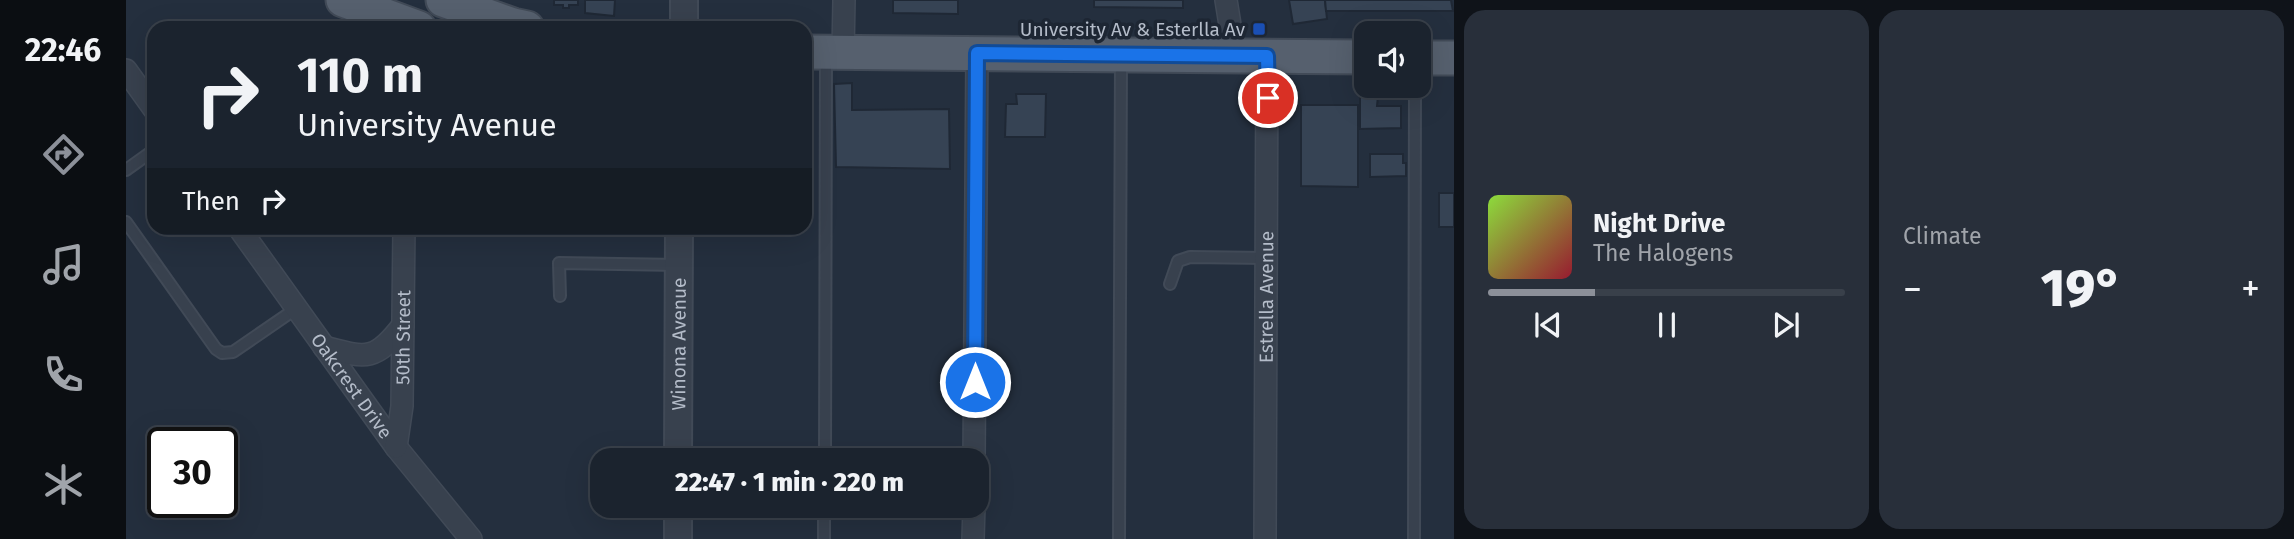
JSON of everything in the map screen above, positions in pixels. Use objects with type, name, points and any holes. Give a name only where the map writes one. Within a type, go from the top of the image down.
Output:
[{"type":"main road","points":[[342,0],[399,21]]},
{"type":"main road","points":[[443,0],[502,21]]},
{"type":"main road","points":[[825,52],[1354,57]]},
{"type":"main road","points":[[1431,58],[1454,58]]},
{"type":"street","points":[[684,0],[684,21]]},
{"type":"street","points":[[825,52],[844,0]]},
{"type":"street","points":[[1226,0],[1234,55]]},
{"type":"street","points":[[974,448],[977,53]]},
{"type":"street","name":"Estrella Avenue","points":[[1265,539],[1267,56]]},
{"type":"street","points":[[126,70],[147,99]]},
{"type":"street","name":"Oakcrest Drive","points":[[244,235],[396,447],[471,539]]},
{"type":"street","name":"50th Street","points":[[396,447],[402,406],[404,235]]},
{"type":"street","name":"Winona Avenue","points":[[678,448],[679,235]]},
{"type":"street","points":[[324,347],[355,355],[368,355],[379,351],[390,342],[403,325]]},
{"type":"street","points":[[678,518],[678,539]]},
{"type":"street","points":[[974,518],[974,539]]},
{"type":"lane","points":[[825,52],[825,448]]},
{"type":"lane","points":[[1119,539],[1121,55]]},
{"type":"lane","points":[[1414,539],[1415,98]]},
{"type":"lane","points":[[126,170],[147,155]]},
{"type":"lane","points":[[126,222],[216,349],[222,353],[233,352],[296,308]]},
{"type":"lane","points":[[1170,284],[1178,261],[1189,257],[1267,258]]},
{"type":"lane","points":[[560,296],[559,263],[679,265]]},
{"type":"lane","points":[[824,518],[824,539]]},
{"type":"building","points":[[554,0],[578,0],[578,5],[563,8],[563,5],[554,5]]},
{"type":"building","points":[[585,0],[615,0],[614,16],[585,13]]},
{"type":"building","points":[[893,0],[958,0],[958,14],[893,13]]},
{"type":"building","points":[[1094,0],[1183,0],[1183,8],[1094,7]]},
{"type":"building","points":[[1289,0],[1325,0],[1327,19],[1293,24]]},
{"type":"building","points":[[1325,0],[1451,0],[1453,11],[1326,11]]},
{"type":"building","points":[[852,83],[852,110],[949,109],[950,169],[836,167],[834,84]]},
{"type":"building","points":[[1016,94],[1046,94],[1045,137],[1005,137],[1006,104],[1017,104]]},
{"type":"building","points":[[1360,98],[1378,98],[1377,106],[1401,106],[1401,128],[1360,129]]},
{"type":"building","points":[[1301,105],[1358,105],[1358,187],[1301,186]]},
{"type":"building","points":[[1370,154],[1403,154],[1406,176],[1370,177]]},
{"type":"building","points":[[1439,193],[1454,193],[1454,227],[1439,227]]},
{"type":"place","name":"University Av & Esterlla Av","points":[[1259,29]]},
{"type":"route","points":[[975,382],[977,53],[1267,56],[1268,98]]}]
